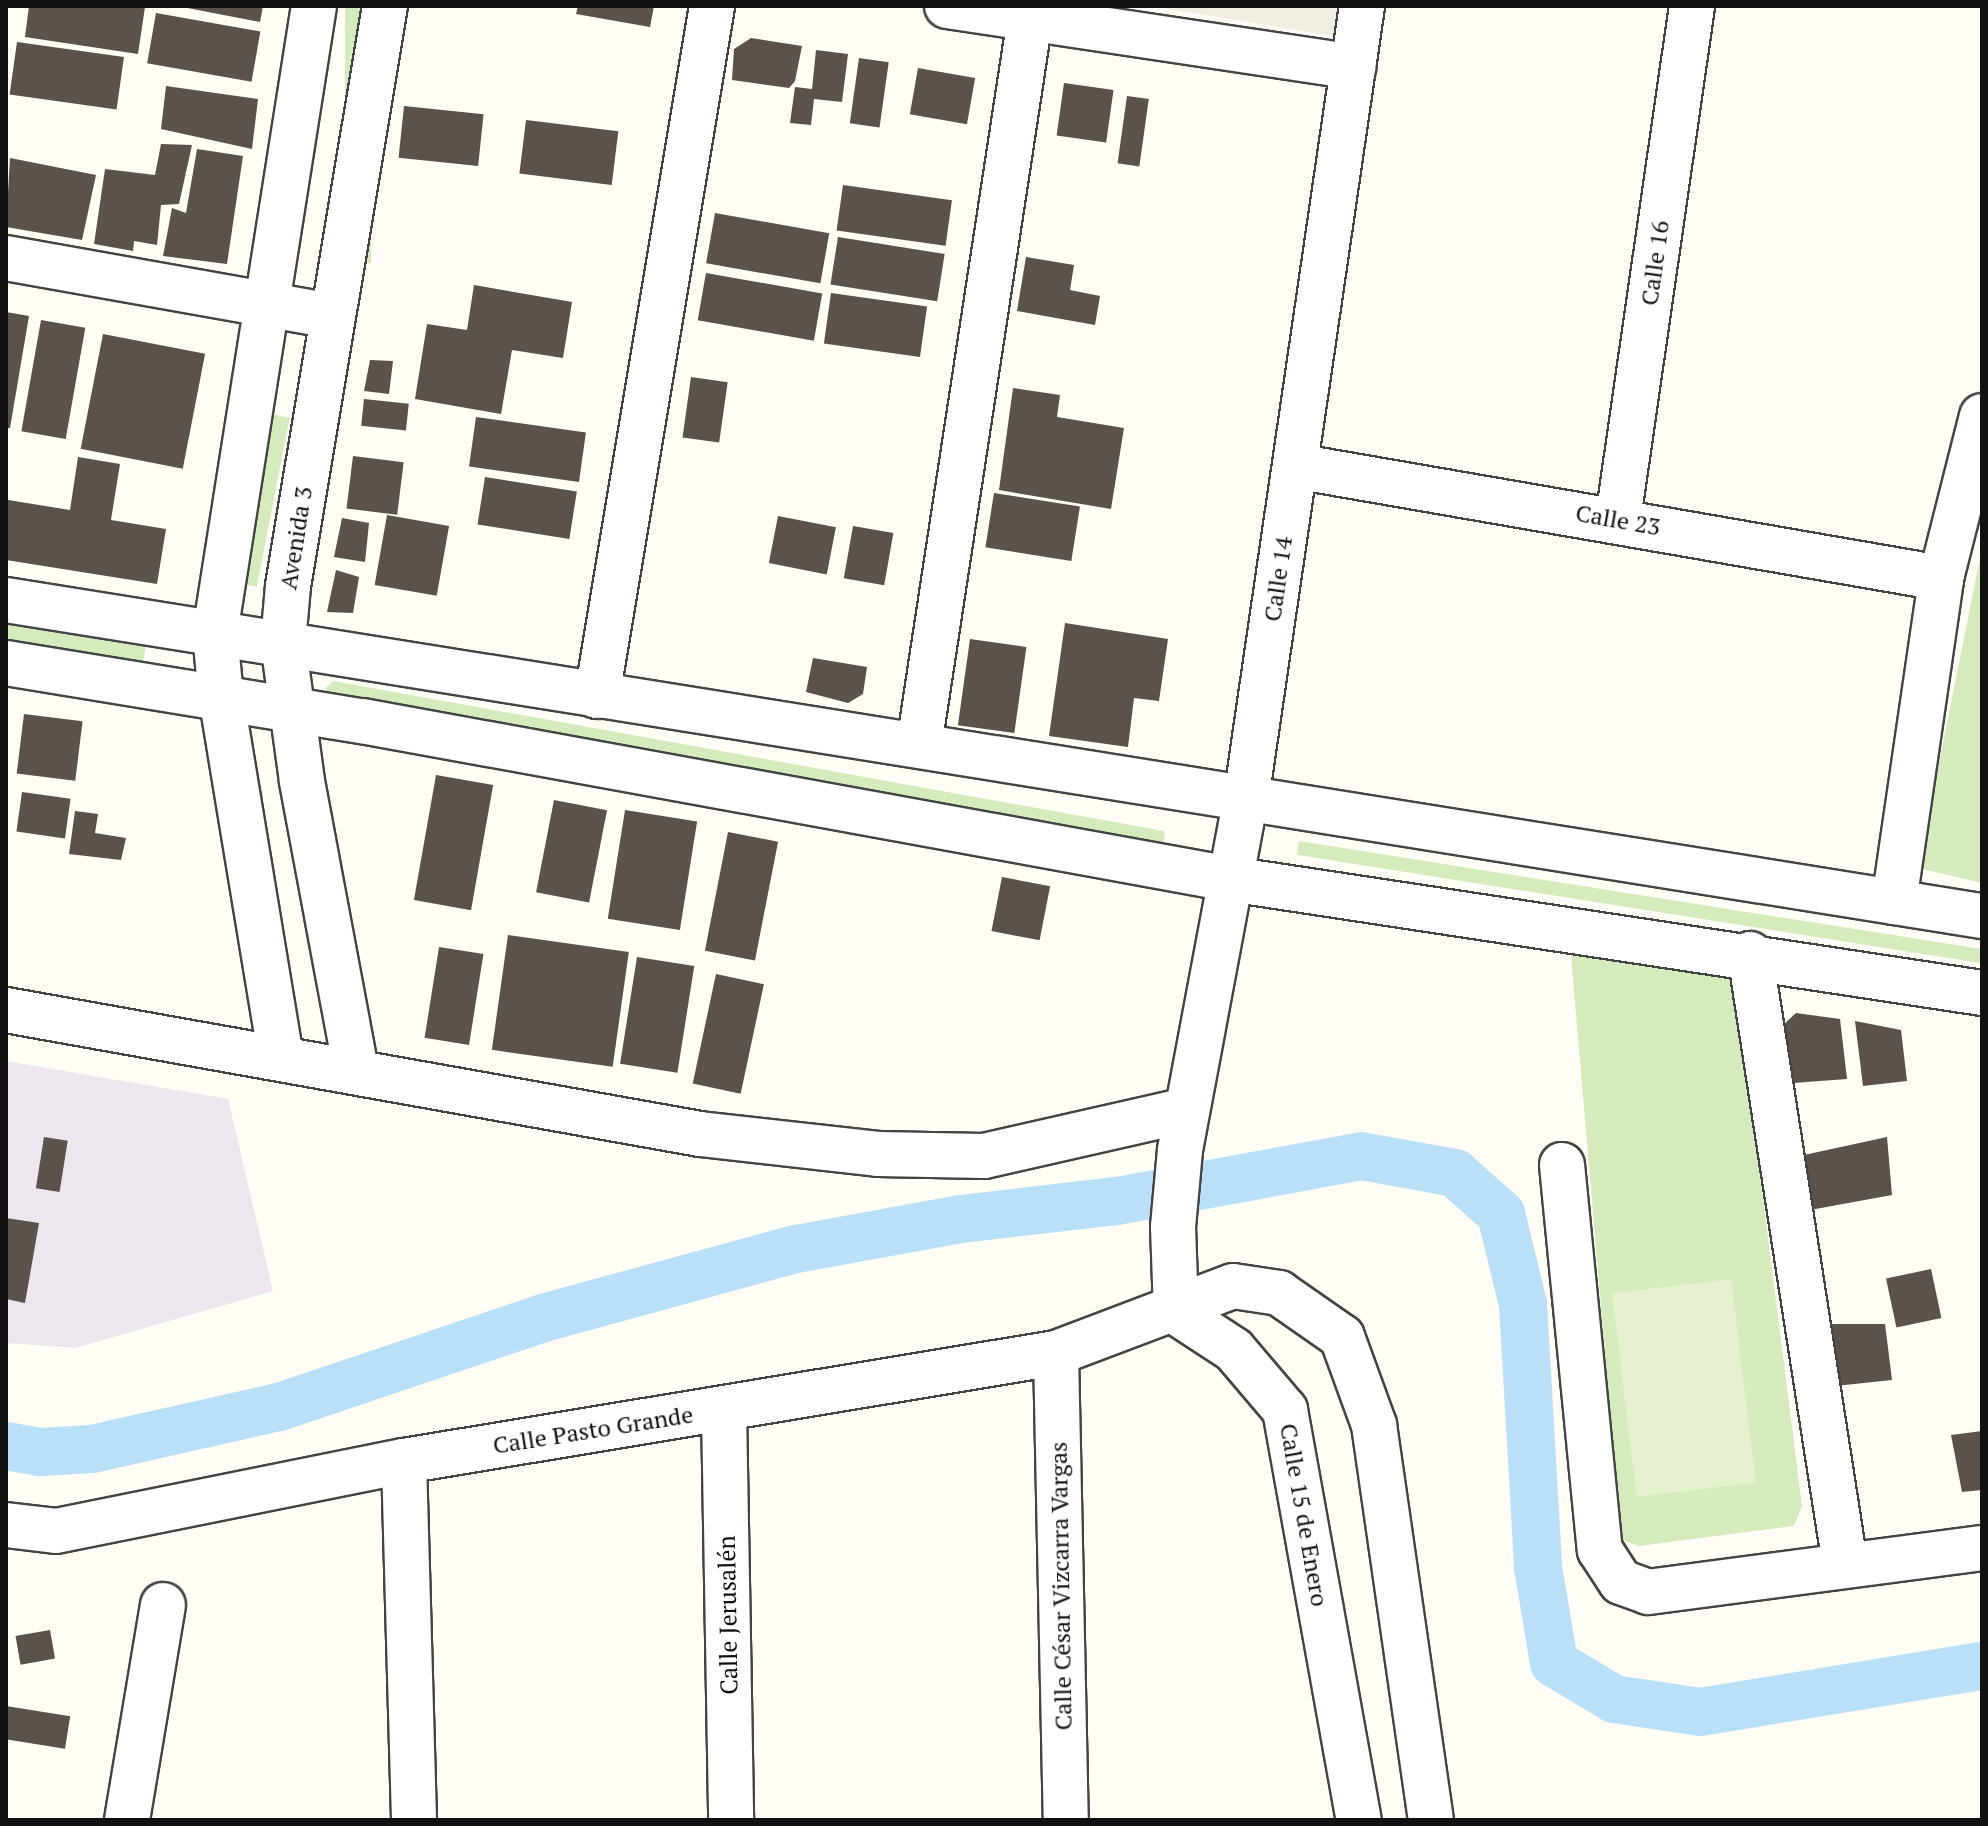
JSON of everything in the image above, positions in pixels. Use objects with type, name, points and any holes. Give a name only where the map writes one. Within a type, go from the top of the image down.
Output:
[{"type":"street","points":[[281,1058],[221,697],[215,633],[264,303],[314,6]]},
{"type":"street","name":"Avenida 3","points":[[356,1070],[283,643],[288,586],[385,6]]},
{"type":"street","points":[[597,696],[712,6]]},
{"type":"street","points":[[947,6],[1353,67]]},
{"type":"street","name":"Calle 14","points":[[1176,1312],[1173,1227],[1184,1130],[1246,799],[1362,6]]},
{"type":"street","name":"Calle 16","points":[[1618,519],[1692,6]]},
{"type":"street","points":[[919,745],[1030,19]]},
{"type":"street","points":[[6,258],[332,316]]},
{"type":"street","points":[[1894,902],[1941,578],[1982,416]]},
{"type":"street","name":"Calle 23","points":[[1295,466],[1618,519],[1941,578]]},
{"type":"street","points":[[6,600],[1982,916]]},
{"type":"street","points":[[6,663],[292,709],[1230,879],[1750,954],[1982,993]]},
{"type":"street","points":[[1750,954],[1845,1564]]},
{"type":"street","points":[[6,1010],[356,1070],[700,1134],[878,1154],[984,1156],[1184,1130]]},
{"type":"street","points":[[1562,1165],[1600,1550],[1621,1582],[1648,1592],[1982,1548]]},
{"type":"street","points":[[1176,1312],[1233,1286],[1279,1293],[1342,1337],[1374,1425],[1431,1820]]},
{"type":"street","name":"Calle Pasto Grande","points":[[6,1525],[56,1531],[404,1461],[1056,1353],[1176,1312]]},
{"type":"street","name":"Calle 15 de Enero","points":[[1176,1312],[1234,1350],[1285,1410],[1359,1820]]},
{"type":"street","name":"Calle César Vizcarra Vargas","points":[[1056,1353],[1066,1820]]},
{"type":"street","name":"Calle Jerusalén","points":[[724,1409],[731,1820]]},
{"type":"street","points":[[404,1461],[414,1820]]},
{"type":"street","points":[[127,1820],[163,1605]]},
{"type":"shaded area","points":[[1151,6],[1351,6],[1349,23],[1332,36]]},
{"type":"shaded area","points":[[6,1061],[228,1099],[273,1291],[75,1348],[6,1343]]},
{"type":"green space","points":[[345,6],[371,6],[371,263],[345,263]]},
{"type":"green space","points":[[270,414],[290,418],[257,587],[237,583]]},
{"type":"green space","points":[[1982,548],[1982,883],[1918,868]]},
{"type":"green space","points":[[6,622],[146,647],[142,666],[6,642]]},
{"type":"green space","points":[[333,681],[1164,831],[1165,838],[1162,844],[841,797],[332,697],[325,689]]},
{"type":"green space","points":[[246,791],[263,791],[263,1002],[246,1002]]},
{"type":"green space","points":[[1299,841],[1982,949],[1980,963],[1297,855]]},
{"type":"green space","points":[[1570,944],[1734,970],[1802,1506],[1794,1526],[1639,1546],[1621,1540]]},
{"type":"green space","points":[[1731,1279],[1756,1482],[1637,1497],[1612,1294]]},
{"type":"building","points":[[29,6],[145,7],[138,54],[25,37]]},
{"type":"building","points":[[177,6],[263,6],[260,22]]},
{"type":"building","points":[[578,6],[654,6],[650,27],[576,14]]},
{"type":"building","points":[[156,13],[260,31],[252,82],[147,63]]},
{"type":"building","points":[[751,38],[802,46],[795,81],[789,88],[732,80],[734,49]]},
{"type":"building","points":[[17,42],[124,57],[117,110],[10,94]]},
{"type":"building","points":[[816,50],[848,54],[842,102],[814,99],[811,125],[790,123],[795,87],[812,89]]},
{"type":"building","points":[[859,58],[889,62],[880,128],[850,123]]},
{"type":"building","points":[[918,68],[975,78],[967,124],[910,114]]},
{"type":"building","points":[[1064,83],[1114,90],[1106,142],[1057,135]]},
{"type":"building","points":[[166,86],[258,99],[252,149],[161,129]]},
{"type":"building","points":[[1127,96],[1149,99],[1139,166],[1118,163]]},
{"type":"building","points":[[404,106],[484,114],[478,166],[399,158]]},
{"type":"building","points":[[526,120],[618,131],[612,185],[519,174]]},
{"type":"building","points":[[161,144],[192,145],[179,204],[161,205],[157,245],[134,241],[133,251],[94,244],[105,169],[155,175]]},
{"type":"building","points":[[197,149],[243,156],[227,264],[163,256],[172,208],[186,213]]},
{"type":"building","points":[[10,158],[96,175],[82,240],[6,227]]},
{"type":"building","points":[[843,185],[952,200],[946,246],[837,231]]},
{"type":"building","points":[[715,213],[829,233],[820,283],[706,263]]},
{"type":"building","points":[[838,237],[945,254],[937,301],[830,284]]},
{"type":"building","points":[[1026,257],[1074,265],[1070,290],[1100,296],[1095,325],[1017,311]]},
{"type":"building","points":[[706,273],[822,293],[814,341],[698,320]]},
{"type":"building","points":[[474,285],[572,302],[563,358],[512,350],[501,414],[415,399],[427,324],[467,330]]},
{"type":"building","points":[[831,293],[927,306],[920,357],[824,344]]},
{"type":"building","points":[[6,312],[29,316],[10,428],[6,428]]},
{"type":"building","points":[[41,320],[85,328],[66,439],[21,431]]},
{"type":"building","points":[[103,334],[205,354],[183,469],[81,449]]},
{"type":"building","points":[[370,360],[393,361],[389,394],[364,391]]},
{"type":"building","points":[[691,377],[728,382],[719,443],[683,437]]},
{"type":"building","points":[[1013,388],[1060,395],[1057,417],[1124,428],[1111,509],[999,490]]},
{"type":"building","points":[[364,399],[409,404],[406,431],[361,426]]},
{"type":"building","points":[[476,417],[586,432],[579,482],[469,467]]},
{"type":"building","points":[[353,456],[404,462],[397,515],[347,509]]},
{"type":"building","points":[[78,457],[120,464],[111,520],[166,529],[157,584],[6,560],[8,500],[70,510]]},
{"type":"building","points":[[485,477],[577,492],[569,539],[477,524]]},
{"type":"building","points":[[994,493],[1080,507],[1071,561],[985,547]]},
{"type":"building","points":[[387,515],[449,526],[437,596],[375,585]]},
{"type":"building","points":[[778,516],[836,527],[827,574],[769,563]]},
{"type":"building","points":[[342,518],[369,523],[365,562],[334,557]]},
{"type":"building","points":[[853,526],[893,533],[884,585],[844,578]]},
{"type":"building","points":[[336,570],[359,577],[353,613],[327,612]]},
{"type":"building","points":[[1065,623],[1168,639],[1159,701],[1134,698],[1128,747],[1049,736]]},
{"type":"building","points":[[970,639],[1026,647],[1014,733],[958,725]]},
{"type":"building","points":[[813,658],[867,667],[863,694],[848,703],[806,692]]},
{"type":"building","points":[[24,714],[83,721],[75,781],[17,774]]},
{"type":"building","points":[[436,775],[493,785],[471,910],[414,900]]},
{"type":"building","points":[[22,792],[71,799],[65,838],[16,832]]},
{"type":"building","points":[[554,800],[607,810],[589,903],[536,892]]},
{"type":"building","points":[[625,810],[697,821],[680,930],[608,919]]},
{"type":"building","points":[[75,811],[98,814],[95,833],[126,838],[121,860],[69,854]]},
{"type":"building","points":[[728,832],[778,842],[755,961],[705,951]]},
{"type":"building","points":[[1002,877],[1050,886],[1040,940],[992,931]]},
{"type":"building","points":[[508,935],[629,952],[613,1067],[492,1050]]},
{"type":"building","points":[[439,947],[483,954],[469,1045],[425,1038]]},
{"type":"building","points":[[637,957],[694,966],[677,1073],[620,1064]]},
{"type":"building","points":[[716,974],[764,984],[741,1094],[693,1084]]},
{"type":"building","points":[[1796,1013],[1840,1019],[1847,1079],[1793,1083],[1782,1026]]},
{"type":"building","points":[[1855,1021],[1901,1030],[1907,1081],[1863,1086]]},
{"type":"building","points":[[44,1137],[68,1141],[60,1192],[36,1188]]},
{"type":"building","points":[[1887,1137],[1892,1195],[1810,1210],[1804,1155]]},
{"type":"building","points":[[6,1218],[39,1223],[25,1303],[6,1299]]},
{"type":"building","points":[[1931,1269],[1941,1318],[1896,1327],[1886,1279]]},
{"type":"building","points":[[1822,1324],[1885,1324],[1892,1380],[1826,1387]]},
{"type":"building","points":[[1982,1431],[1982,1490],[1962,1492],[1951,1435]]},
{"type":"building","points":[[50,1630],[55,1659],[21,1665],[16,1636]]},
{"type":"building","points":[[6,1706],[70,1716],[65,1749],[6,1739]]},
{"type":"waterway","points":[[6,1446],[40,1452],[92,1449],[279,1407],[543,1318],[796,1249],[961,1219],[1117,1201],[1361,1156],[1455,1173],[1501,1214],[1523,1304],[1538,1567],[1554,1663],[1614,1699],[1700,1712],[1982,1666]]}]
